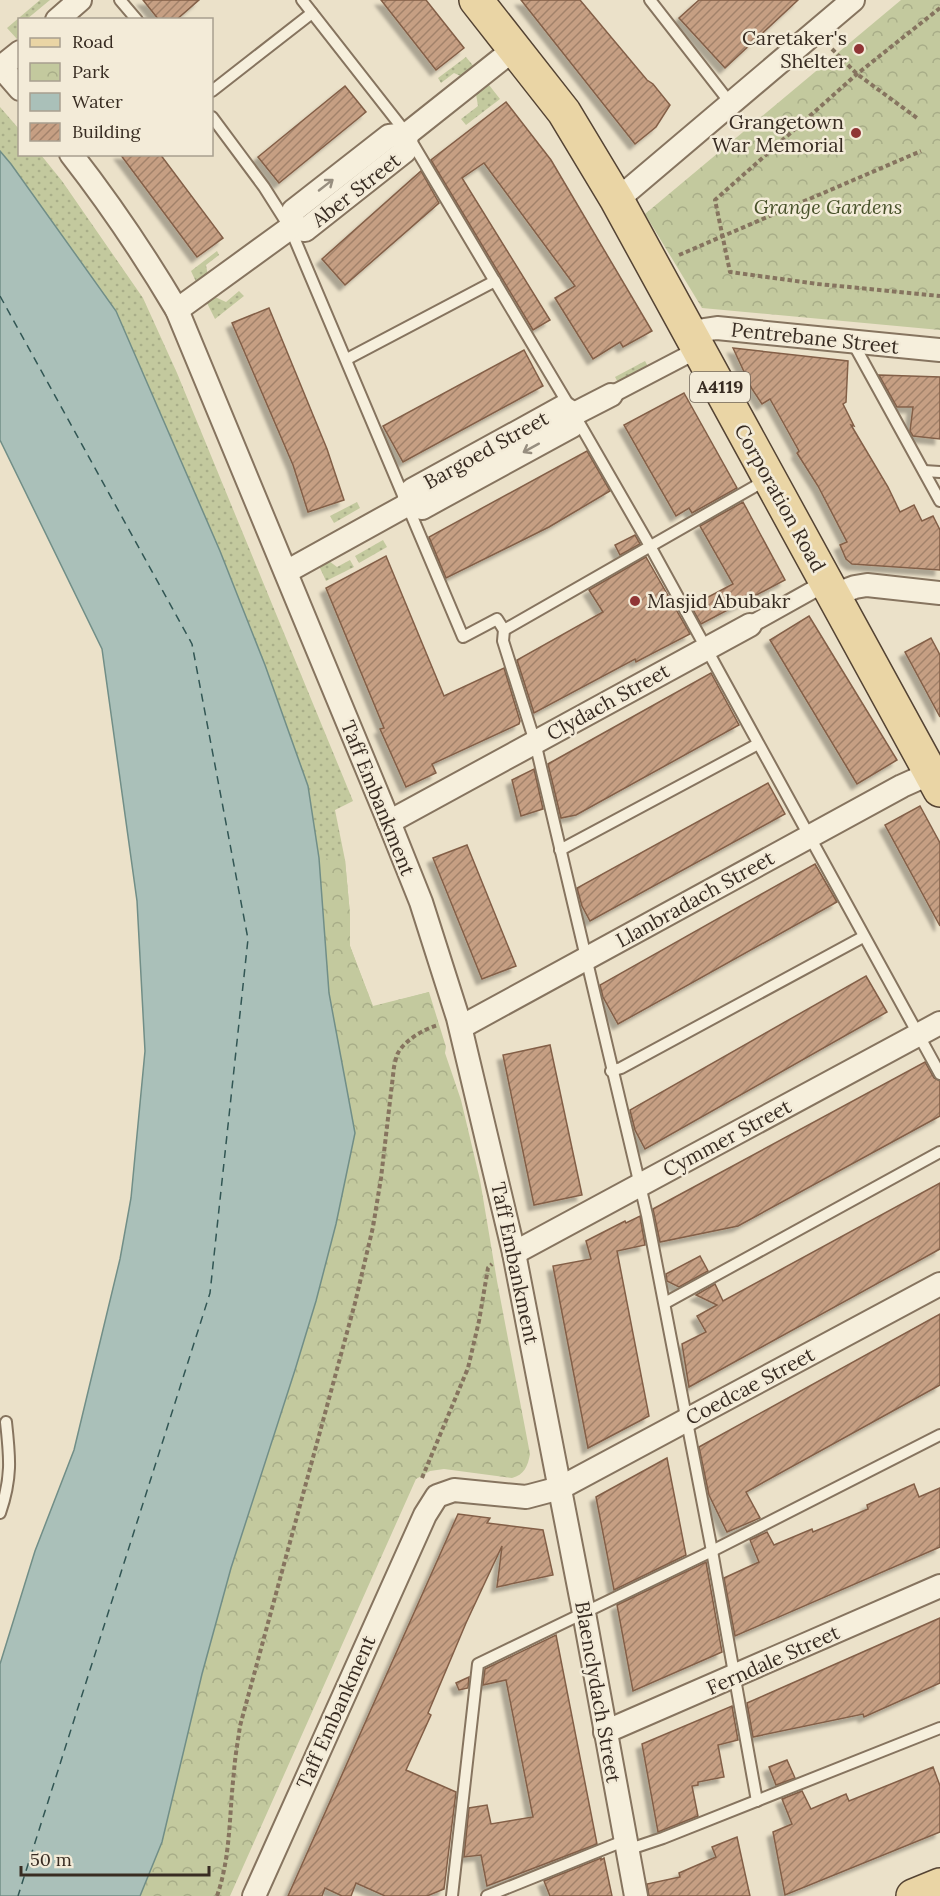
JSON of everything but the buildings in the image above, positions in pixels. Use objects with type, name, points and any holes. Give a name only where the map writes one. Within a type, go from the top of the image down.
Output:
[{"type":"main road","name":"Corporation Road","points":[[476,0],[564,112],[617,200],[935,781]]},
{"type":"main road","points":[[913,1896],[940,1885]]},
{"type":"street","points":[[59,18],[80,0]]},
{"type":"street","points":[[617,200],[853,0]]},
{"type":"street","name":"Aber Street","points":[[177,310],[290,228],[305,230],[405,151],[407,134],[514,49]]},
{"type":"street","points":[[18,54],[1,67],[18,87]]},
{"type":"street","name":"Taff Embankment","points":[[73,156],[147,261],[177,310],[421,902],[460,1022],[514,1253],[560,1488]]},
{"type":"street","name":"Pentrebane Street","points":[[695,343],[717,328],[940,350]]},
{"type":"street","name":"Bargoed Street","points":[[286,572],[406,505],[422,508],[572,426],[574,414],[611,395],[695,343]]},
{"type":"street","points":[[830,589],[867,585],[940,593]]},
{"type":"street","name":"Clydach Street","points":[[389,822],[750,625],[830,589]]},
{"type":"street","name":"Llanbradach Street","points":[[460,1022],[586,960],[902,786],[935,781]]},
{"type":"street","name":"Cymmer Street","points":[[514,1253],[940,1023]]},
{"type":"street","name":"Coedcae Street","points":[[431,1505],[454,1490],[525,1497],[560,1488],[940,1284]]},
{"type":"street","name":"Blaenclydach Street","points":[[560,1488],[636,1896]]},
{"type":"street","name":"Taff Embankment","points":[[254,1896],[431,1505]]},
{"type":"street","name":"Ferndale Street","points":[[605,1732],[940,1586]]},
{"type":"lane","points":[[120,0],[135,18]]},
{"type":"lane","points":[[302,0],[407,134],[495,281],[650,546],[940,1074]]},
{"type":"lane","points":[[650,0],[731,104]]},
{"type":"lane","points":[[213,90],[312,13]]},
{"type":"lane","points":[[213,118],[264,187],[290,228],[463,637],[497,619],[504,630],[502,642],[535,742],[611,1071],[640,1185],[665,1303],[757,1801]]},
{"type":"lane","points":[[347,359],[495,281]]},
{"type":"lane","points":[[853,343],[940,501]]},
{"type":"lane","points":[[924,471],[940,472]]},
{"type":"lane","points":[[504,630],[770,478]]},
{"type":"lane","points":[[560,850],[758,744]]},
{"type":"lane","points":[[611,1071],[631,1063],[863,937]]},
{"type":"lane","points":[[665,1303],[940,1152]]},
{"type":"lane","points":[[0,1513],[8,1489],[10,1458],[6,1422]]},
{"type":"lane","points":[[452,1896],[478,1664],[712,1551],[940,1436]]},
{"type":"lane","points":[[487,1896],[626,1845],[663,1838],[940,1728]]},
{"type":"path","points":[[940,8],[857,74],[715,200],[730,272],[818,284],[940,296]]},
{"type":"path","points":[[816,31],[857,74],[917,118]]},
{"type":"path","points":[[654,267],[921,151]]},
{"type":"path","points":[[217,1896],[223,1879],[230,1837],[233,1774],[240,1726],[355,1303],[373,1227],[394,1067],[399,1052],[428,1028],[460,1022]]},
{"type":"path","points":[[431,1505],[421,1482],[468,1368],[488,1268],[497,1259],[514,1253]]},
{"type":"green space","points":[[40,0],[50,0],[28,18],[19,18]]},
{"type":"green space","name":"Grange Gardens","points":[[901,0],[940,0],[940,330],[702,308],[645,214]]},
{"type":"green space","points":[[18,19],[17,39],[7,28]]},
{"type":"green space","points":[[466,57],[475,68],[463,77],[454,73],[441,83],[438,78]]},
{"type":"green space","points":[[489,85],[500,99],[466,125],[461,119],[478,106],[476,94]]},
{"type":"green space","points":[[0,107],[18,128],[18,156],[42,156],[62,181],[143,298],[177,373],[353,801],[335,810],[345,860],[350,914],[350,946],[373,1006],[429,992],[162,1842],[176,1777],[316,1301],[347,1172],[329,993],[319,858],[308,786],[265,665],[220,551],[116,311],[0,151]]},
{"type":"green space","points":[[217,251],[219,255],[206,265],[208,276],[197,284],[191,271]]},
{"type":"green space","points":[[239,291],[244,296],[215,319],[207,303],[215,297],[226,302]]},
{"type":"green space","points":[[645,361],[651,372],[621,388],[615,377]]},
{"type":"green space","points":[[357,502],[360,508],[334,523],[330,516]]},
{"type":"green space","points":[[383,540],[387,547],[359,563],[355,556]]},
{"type":"green space","points":[[350,560],[354,567],[326,581],[319,566],[329,561],[337,567]]},
{"type":"green space","points":[[319,858],[345,860],[350,914],[350,946],[373,1007],[429,992],[446,1047],[445,1053],[461,1100],[480,1180],[530,1454],[525,1469],[520,1475],[512,1478],[444,1469],[430,1471],[416,1479],[230,1896],[140,1896],[162,1842],[202,1674],[231,1568],[316,1301],[336,1224],[355,1133],[329,993]]},
{"type":"water","points":[[0,151],[116,311],[220,551],[265,665],[308,786],[319,858],[329,993],[355,1133],[336,1224],[316,1301],[231,1568],[202,1674],[162,1842],[140,1896],[0,1896],[0,1664],[35,1551],[74,1450],[120,1259],[131,1198],[145,1051],[137,901],[102,649],[0,440]]},
{"type":"ferry route","points":[[0,296],[192,644],[248,939],[210,1293],[18,1896]]},
{"type":"place","name":"Caretaker's Shelter","points":[[859,49]]},
{"type":"place","name":"Grangetown War Memorial","points":[[856,133]]},
{"type":"place","name":"Masjid Abubakr","points":[[635,601]]}]
